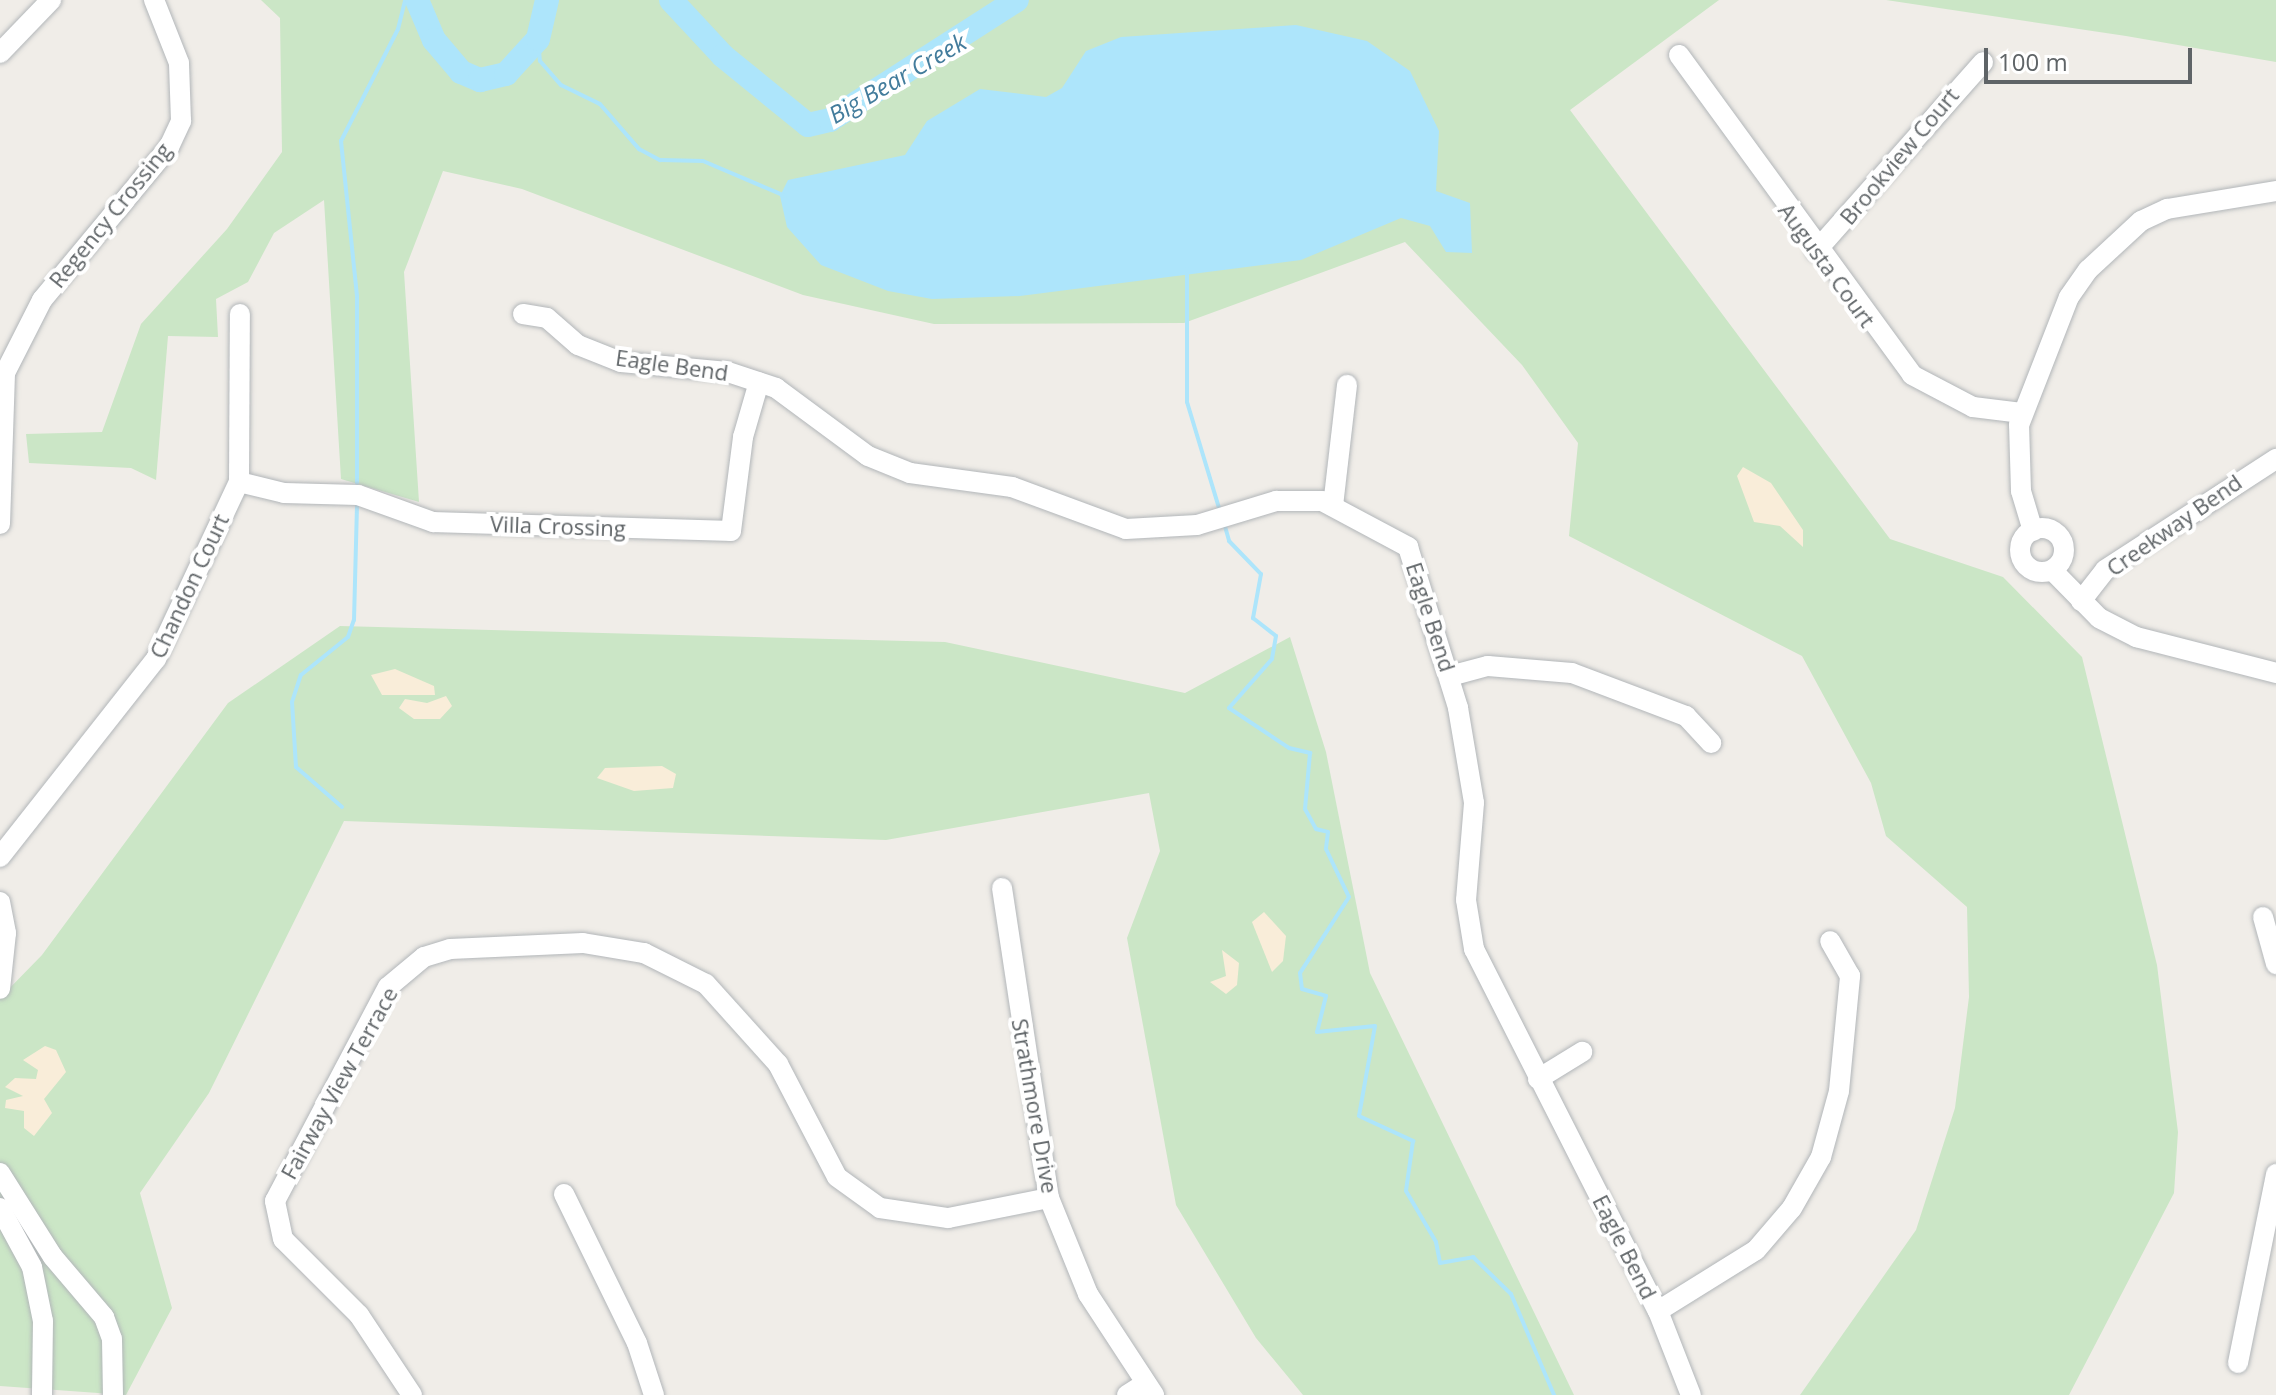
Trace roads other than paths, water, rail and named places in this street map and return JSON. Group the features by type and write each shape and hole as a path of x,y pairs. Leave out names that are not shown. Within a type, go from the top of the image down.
{"street":[{"path":"0,53 51,0"},
{"name":"Regency Crossing","path":"0,524 3,373 42,300 169,147 181,121 179,63 154,0"},
{"name":"Augusta Court","path":"1679,55 1816,251 1912,375 1973,407 2022,413"},
{"name":"Brookview Court","path":"1816,251 1983,62"},
{"path":"2033,531 2021,491 2022,413 2069,297 2114,243 2167,209 2276,191"},
{"name":"Chandon Court","path":"0,857 156,659 239,482 240,314"},
{"name":"Eagle Bend","path":"523,314 547,318 578,345 621,362 759,382 868,456 910,473 1012,487 1126,529 1197,525 1276,501 1333,506 1408,547 1450,676 1474,803 1466,900 1474,949 1658,1311 1691,1395"},
{"name":"Villa Crossing","path":"239,482 284,493 358,495 433,522 731,531 743,437 759,382"},
{"path":"1333,506 1347,385"},
{"name":"Creekway Bend","path":"2081,601 2105,570 2276,459"},
{"path":"2033,531 2021,549 2025,564 2052,570 2081,601 2136,637 2276,673"},
{"path":"2033,531 2054,532 2063,543 2052,570"},
{"path":"1450,676 1488,666 1572,673 1686,716 1711,743"},
{"name":"Strathmore Drive","path":"1002,888 1049,1198 1088,1294 1150,1389"},
{"path":"0,902 6,933 0,989"},
{"path":"2263,917 2276,964"},
{"path":"1658,1311 1756,1250 1792,1208 1821,1157 1839,1091 1850,976 1830,941"},
{"name":"Fairway View Terrace","path":"412,1395 359,1315 283,1239 275,1201 388,987 424,957 450,949 583,943 644,953 706,984 778,1064 837,1177 880,1208 948,1218 1049,1198"},
{"path":"1538,1079 1582,1052"},
{"path":"0,1173 53,1257 104,1317 112,1339 113,1395"},
{"path":"2238,1363 2276,1174"},
{"path":"564,1194 637,1343 654,1395"},
{"path":"0,1208 32,1267 43,1321 42,1395"},
{"path":"1127,1395 1150,1389"}],"water":[{"path":"1296,25 1367,41 1410,71 1439,131 1436,191 1470,203 1472,253 1446,252 1430,226 1401,218 1301,260 1020,296 932,299 888,291 821,265 787,227 780,196 788,180 905,155 927,121 980,89 1046,97 1062,88 1086,51 1121,37"}],"waterway":[{"path":"357,483 357,296 341,141 398,29 405,0"},
{"name":"Big Bear Creek","path":"417,0 434,40 461,72 480,80 506,74 538,39 547,0"},
{"name":"Big Bear Creek","path":"671,0 723,56 808,125 830,120 1017,0"},
{"path":"538,39 540,61 561,85 600,104 639,149 660,160 703,161 785,196"},
{"path":"1187,269 1187,402 1220,511"},
{"path":"342,807 296,767 292,702 301,675 348,637 354,620 357,506"},
{"path":"1224,523 1229,541 1261,574 1253,618 1276,636 1272,659 1229,708 1289,748 1310,753 1305,809 1316,829 1328,832 1326,849 1349,897 1300,973 1302,989 1326,996 1317,1032 1375,1026 1359,1116 1413,1141 1406,1191 1436,1242 1440,1263 1473,1257 1511,1294 1554,1395"}]}
